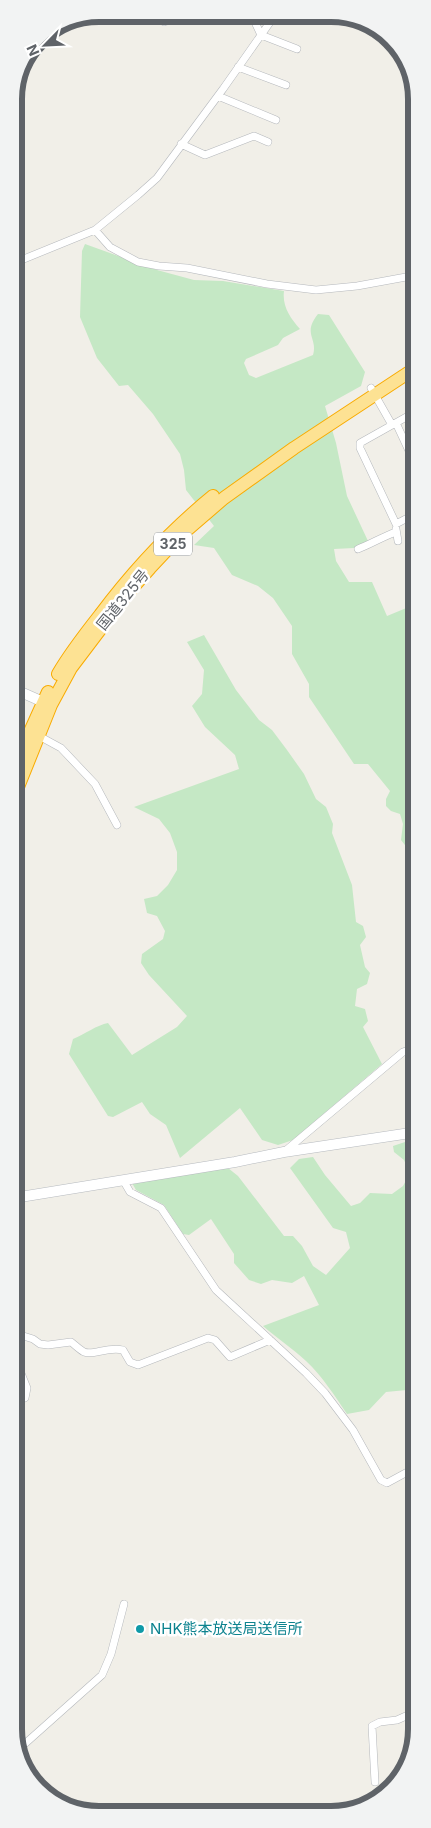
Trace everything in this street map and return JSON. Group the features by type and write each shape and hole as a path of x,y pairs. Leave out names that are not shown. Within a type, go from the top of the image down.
{"highway":[{"name":"国道325号","path":"373,391 408,365"},
{"name":"国道325号","path":"23,750 69,655 124,583 187,517 230,483 289,441 408,371"},
{"name":"国道325号","path":"23,777 40,736 47,703"}],"street":[{"path":"255,22 261,35 297,49"},
{"path":"23,259 96,230 157,178 270,22"},
{"path":"238,67 286,85"},
{"path":"218,96 276,120"},
{"path":"181,144 205,155 254,136 268,142"},
{"path":"96,230 110,248 138,262 196,270 267,284 316,290 364,285 408,277"},
{"path":"373,391 408,451"},
{"path":"398,542 396,524 360,448 360,444 408,417"},
{"path":"396,524 408,517"},
{"path":"358,549 370,545 383,536 396,532"},
{"path":"23,693 47,703"},
{"path":"40,736 61,748 95,784 117,825"},
{"path":"284,1152 403,1052 408,1050"},
{"path":"22,1197 284,1152 408,1133"},
{"path":"123,1180 130,1192 161,1208 216,1290 306,1372 325,1393 353,1430 381,1480 386,1483 408,1472"},
{"path":"22,1336 33,1339 40,1344 48,1345 71,1342 84,1352 91,1353 114,1347 123,1350 130,1362 138,1365 208,1338 215,1340 230,1357 270,1340"},
{"path":"22,1376 27,1388 25,1398 22,1399"},
{"path":"24,1744 102,1675 111,1654 124,1604"},
{"path":"375,1782 372,1726 380,1722 397,1720 408,1715"}],"green space":[{"path":"85,244 157,270 194,280 223,281 284,291 284,302 288,312 300,329 283,338 278,345 246,359 244,363 249,375 256,378 313,355 314,344 311,326 318,314 329,315 365,372 361,386 325,406 336,443 347,496 368,541 354,548 334,549 336,561 349,582 372,582 387,616 408,607 408,849 401,840 403,824 400,814 391,811 386,806 386,799 390,791 368,764 354,764 309,697 309,684 292,654 292,626 273,598 258,586 232,575 214,548 194,545 214,526 186,490 180,454 153,414 128,385 119,386 97,358 80,317 82,251"},
{"path":"204,635 236,690 259,720 272,730 304,774 316,799 326,807 333,824 332,833 352,885 356,922 363,926 366,937 360,945 365,967 370,973 367,984 357,989 355,1006 365,1009 368,1021 363,1027 382,1064 293,1140 278,1145 262,1140 240,1108 180,1158 166,1125 150,1114 142,1102 113,1117 108,1116 69,1054 73,1039 108,1023 132,1055 177,1027 187,1016 149,975 141,963 142,954 163,939 165,931 157,916 147,913 144,899 157,896 168,885 177,870 177,852 170,833 159,819 134,807 239,769 235,755 205,727 192,706 202,694 204,670 187,642"},
{"path":"408,1141 408,1169 404,1160 394,1152 393,1146"},
{"path":"313,1157 325,1175 351,1206 360,1203 370,1193 392,1194 403,1186 408,1177 408,1390 386,1392 369,1410 347,1414 312,1367 263,1326 319,1305 304,1276 292,1283 272,1280 261,1284 249,1280 234,1263 234,1254 211,1219 189,1235 183,1234 164,1205 136,1190 132,1183 228,1168 238,1176 284,1236 293,1236 302,1246 313,1266 326,1275 350,1248 346,1232 333,1228 290,1168 299,1159"}],"place":[{"name":"NHK熊本放送局送信所","path":"140,1629"}]}
